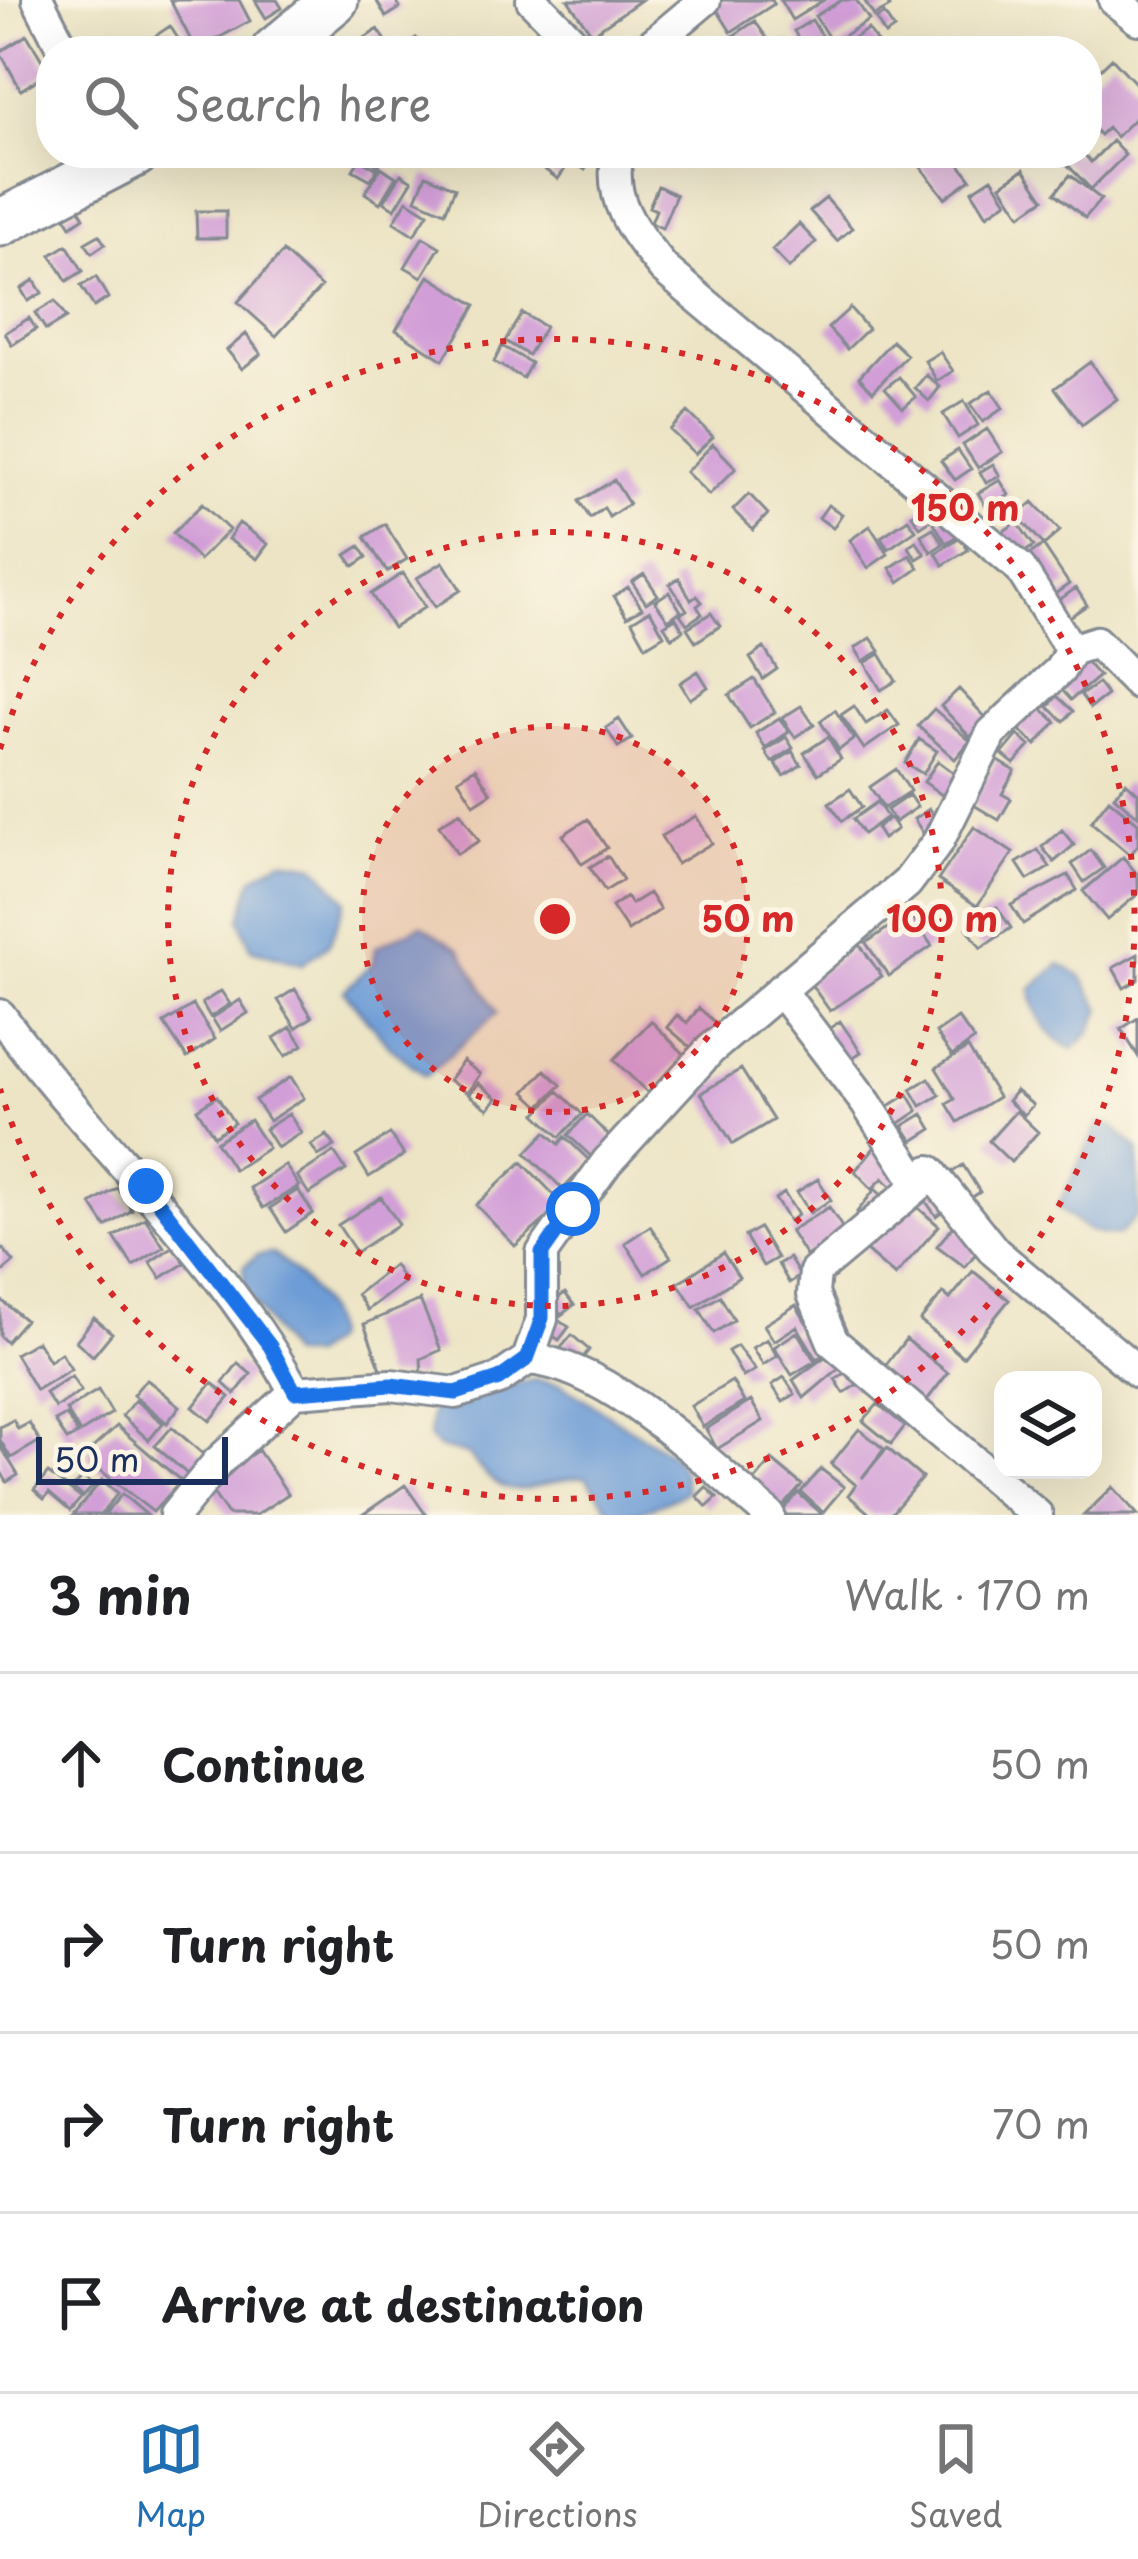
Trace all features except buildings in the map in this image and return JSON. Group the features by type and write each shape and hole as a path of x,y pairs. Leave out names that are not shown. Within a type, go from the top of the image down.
{"street":[{"path":"38,0 56,36"},
{"path":"292,36 335,0"},
{"path":"532,0 567,36"},
{"path":"662,36 705,0"},
{"path":"1114,0 1138,19"},
{"path":"0,223 100,168"},
{"path":"614,168 612,180 624,211 664,269 1020,568 1071,650"},
{"path":"176,1515 218,1462 295,1392 391,1385 456,1393 499,1379 527,1359 542,1318 542,1253 562,1223 663,1097 780,990 907,884 938,842 992,733 1060,670 1071,650 1096,642 1138,684"},
{"path":"780,990 919,1185"},
{"path":"0,1016 54,1090 146,1186 270,1346 295,1392"},
{"path":"1037,1515 833,1342 812,1294 814,1272 930,1171 995,1252 1138,1372"},
{"path":"527,1359 554,1361 605,1388 769,1515"}],"water":[{"path":"282,860 315,865 346,900 329,944 302,964 251,949 240,919 253,878"},
{"path":"421,925 460,949 497,1013 426,1076 389,1046 344,991 374,962 376,947"},
{"path":"1060,964 1081,976 1101,1009 1090,1033 1073,1049 1050,1032 1032,998 1031,989"},
{"path":"1099,1124 1113,1126 1138,1150 1138,1215 1119,1235 1085,1228 1058,1206"},
{"path":"272,1253 302,1280 327,1317 331,1341 311,1356 290,1356 245,1289 243,1267 258,1255"},
{"path":"534,1380 560,1384 671,1454 682,1469 686,1491 651,1507 614,1515 586,1477 510,1489 497,1484 469,1455 437,1447 429,1437 432,1408 443,1400"}],"route":[{"path":"146,1186 270,1346 295,1392 391,1385 409,1391 456,1393 499,1379 527,1359 542,1318 542,1253 573,1209"}]}
